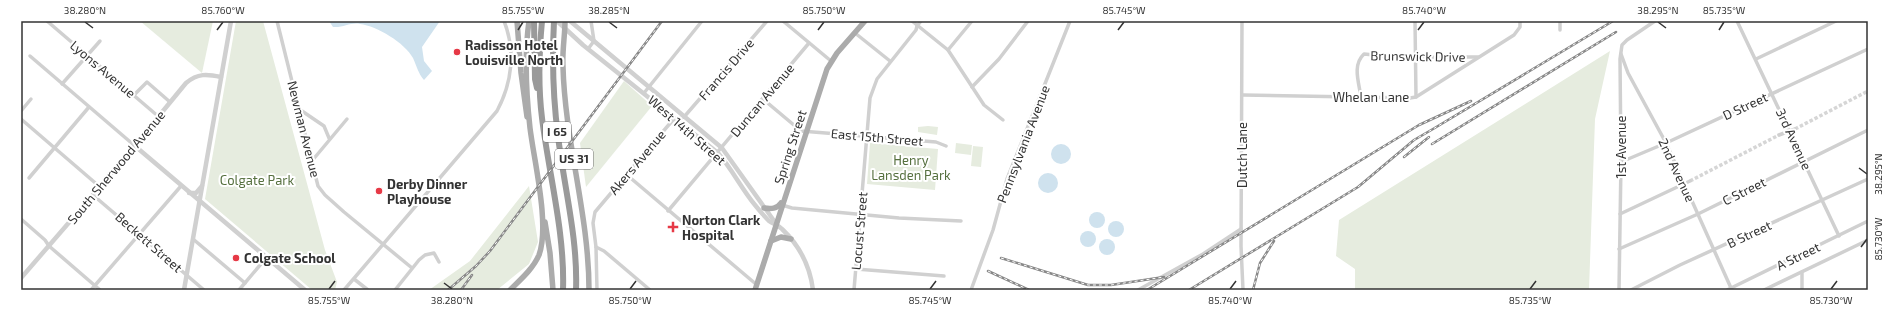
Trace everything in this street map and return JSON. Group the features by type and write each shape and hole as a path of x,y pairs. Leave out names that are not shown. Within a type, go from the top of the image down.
{"highway":[{"path":"534,21 535,79 540,98"},
{"name":"I 65","path":"555,21 552,66 556,119 573,235 576,290"},
{"name":"I 65","path":"542,24 539,63 540,98 560,240 563,290"}],"main road":[{"path":"517,21 523,96 530,125"},
{"name":"US 31","path":"528,21 525,77 540,202 550,253 553,290"},
{"name":"US 31","path":"565,21 563,67 587,249 589,290"},
{"name":"Spring Street","path":"756,288 806,130 831,61 865,21"},
{"path":"510,290 527,273 538,256 542,240 540,202"},
{"path":"764,208 775,208 782,203"},
{"path":"771,241 781,237 791,239"}],"street":[{"name":"Lyons Avenue","path":"47,21 159,117"},
{"path":"184,290 231,21"},
{"name":"Newman Avenue","path":"277,21 311,162 321,191 412,268"},
{"path":"344,290 485,126 502,102 509,82 511,63 510,42 504,21"},
{"name":"West 14th Street","path":"555,21 718,153 755,205 770,222 777,225"},
{"name":"West 14th Street","path":"570,21 722,148 738,167 764,208 777,225"},
{"path":"588,49 594,41 591,21"},
{"path":"644,93 702,21"},
{"name":"Francis Drive","path":"684,117 767,21"},
{"path":"783,21 831,61"},
{"path":"912,21 948,50 984,105 1003,120"},
{"name":"Locust Street","path":"854,290 872,88 890,61 916,30 921,21"},
{"path":"948,50 972,21"},
{"path":"972,86 999,59 1028,21"},
{"name":"Pennsylvania Avenue","path":"971,290 993,230 1006,179 1070,21"},
{"path":"1415,21 1416,97"},
{"name":"Whelan Lane","path":"1243,95 1416,97 1514,35 1520,26 1520,21"},
{"path":"1560,21 1560,30"},
{"path":"1621,53 1622,45 1627,40 1655,21"},
{"name":"3rd Avenue","path":"1737,21 1839,236"},
{"path":"1756,59 1836,21"},
{"path":"1242,22 1248,22"},
{"name":"Dutch Lane","path":"1242,22 1243,95 1241,228 1243,290"},
{"path":"855,33 890,61"},
{"path":"62,84 86,55 100,41"},
{"name":"Duncan Avenue","path":"668,211 809,43"},
{"name":"D Street","path":"1621,162 1666,143 1868,48"},
{"name":"2nd Avenue","path":"1621,53 1628,73 1666,143 1714,250 1729,289"},
{"name":"1st Avenue","path":"1620,290 1621,53"},
{"name":"Brunswick Drive","path":"1360,97 1357,67 1359,60 1366,54 1415,57 1479,57"},
{"path":"30,56 189,193 305,290"},
{"name":"South Sherwood Avenue","path":"21,278 135,146 186,83 197,76 204,74 221,77"},
{"path":"134,95 147,82 170,102"},
{"path":"21,111 31,99"},
{"path":"763,99 798,129 806,130"},
{"path":"29,178 89,107"},
{"path":"299,109 324,126 329,138"},
{"name":"Akers Avenue","path":"596,247 593,223 594,212 666,128 676,119 684,117"},
{"path":"21,119 100,187"},
{"path":"311,162 322,150 329,138 347,119"},
{"path":"1779,135 1795,129"},
{"name":"East 15th Street","path":"806,130 936,142 946,146"},
{"name":"C Street","path":"1619,249 1698,214 1868,130"},
{"path":"627,175 756,288"},
{"name":"B Street","path":"1631,290 1868,179"},
{"path":"1620,214 1690,181"},
{"path":"189,193 196,193 203,184"},
{"path":"91,290 181,186"},
{"name":"Beckett Street","path":"93,195 204,290"},
{"path":"782,203 792,208 899,218 962,221"},
{"path":"21,219 45,240 49,246 100,290"},
{"name":"A Street","path":"1729,289 1868,221"},
{"path":"777,225 791,239 805,259 813,290"},
{"path":"1138,290 1203,254 1241,228"},
{"path":"193,239 245,283"},
{"path":"1764,290 1868,240"},
{"path":"597,290 596,247 604,250 650,290"},
{"path":"394,290 425,255 431,253 436,255 439,262"},
{"path":"239,290 266,258"},
{"path":"856,269 944,276"},
{"path":"1802,272 1802,290"},
{"path":"354,279 368,290"}],"green space":[{"path":"140,21 213,21 202,73"},
{"name":"Colgate Park","path":"236,21 263,21 325,250 337,282 335,290 312,290 205,199"},
{"path":"1610,51 1595,119 1589,290 1355,290 1355,269 1336,256 1339,220"},
{"path":"624,81 652,106 586,187 580,143"},
{"path":"918,127 938,127 937,135 918,132"},
{"name":"Henry Lansden Park","path":"870,143 938,149 935,190 867,184"},
{"path":"956,143 972,145 971,155 955,153"},
{"path":"973,146 983,147 981,167 971,166"},
{"path":"529,186 538,242 529,264 497,290 429,290 470,261"}],"water":[{"path":"329,21 440,21 422,47 424,61 432,71 424,80 409,52 390,36 374,28 367,25 357,24 333,27"},
{"path":"1061,144 1068,147 1071,154 1068,161 1061,164 1054,161 1051,154 1054,147"},
{"path":"1048,173 1055,176 1058,183 1055,190 1048,193 1041,190 1038,183 1041,176"},
{"path":"1097,212 1104,217 1105,220 1100,227 1097,228 1090,223 1089,220 1094,213"},
{"path":"1116,221 1123,226 1124,229 1119,236 1116,237 1109,232 1108,229 1113,222"},
{"path":"1088,231 1095,236 1096,239 1091,246 1088,247 1081,242 1080,239 1085,232"},
{"path":"1107,239 1114,244 1115,247 1110,254 1107,255 1100,250 1099,247 1104,240"}],"tunnel":[{"path":"1795,129 1868,91"},
{"path":"1690,181 1779,135"}],"railway":[{"path":"448,290 476,266 490,251 662,21"},
{"path":"1189,290 1358,187 1414,140 1613,21"},
{"path":"1432,144 1616,32"},
{"path":"1147,290 1419,125 1471,101"},
{"path":"1404,157 1429,137"},
{"path":"1253,290 1260,263 1274,241"},
{"path":"1001,258 1088,285 1111,285 1164,277"},
{"path":"988,271 1029,290"},
{"path":"461,290 472,275"}],"place":[{"name":"Radisson Hotel Louisville North","path":"457,52"},
{"name":"Derby Dinner Playhouse","path":"379,191"},
{"name":"Norton Clark Hospital","path":"673,227"},
{"name":"Colgate School","path":"236,258"}]}
